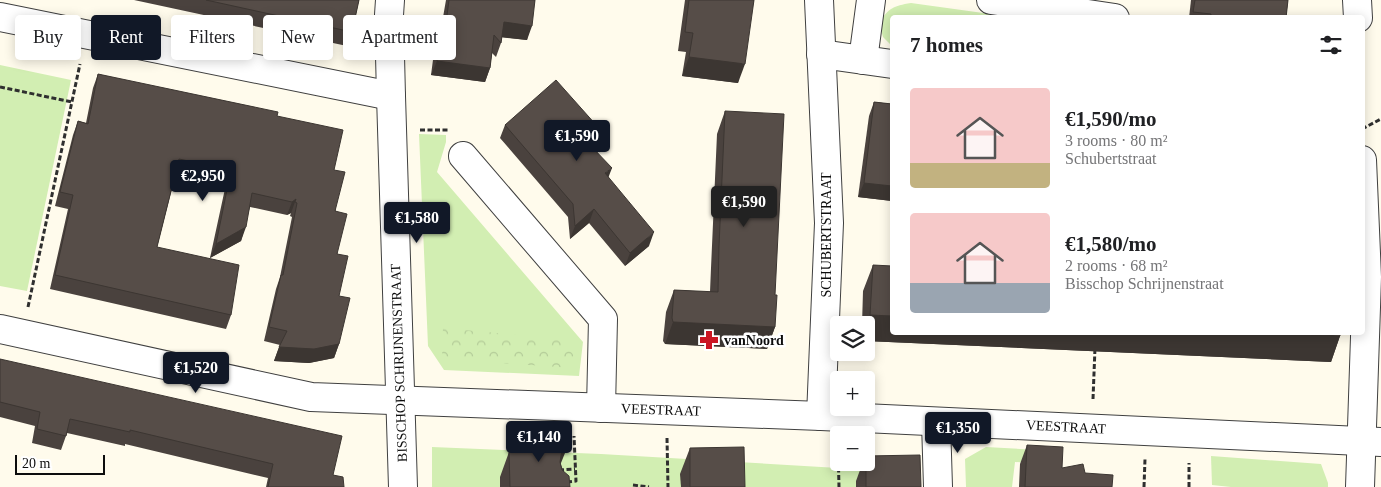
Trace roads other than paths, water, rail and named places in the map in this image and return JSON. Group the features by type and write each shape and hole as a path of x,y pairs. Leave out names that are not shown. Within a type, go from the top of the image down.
{"street":[{"name":"BISSCHOP SCHRIJNENSTRAAT","path":"390,0 390,96 402,487"},
{"name":"SCHUBERTSTRAAT","path":"819,0 828,223 829,416"},
{"path":"863,60 871,0"},
{"path":"991,0 1094,15"},
{"path":"1357,0 1358,15"},
{"path":"0,17 390,96"},
{"path":"821,54 890,64"},
{"name":"VEESTRAAT","path":"463,156 603,319 601,408"},
{"path":"1360,487 1371,441 1365,277"},
{"name":"VEESTRAAT","path":"11,331 311,398 829,416 1371,441"},
{"path":"936,422 938,487"}],"place":[{"name":"vanNoord","path":"709,340"}]}
